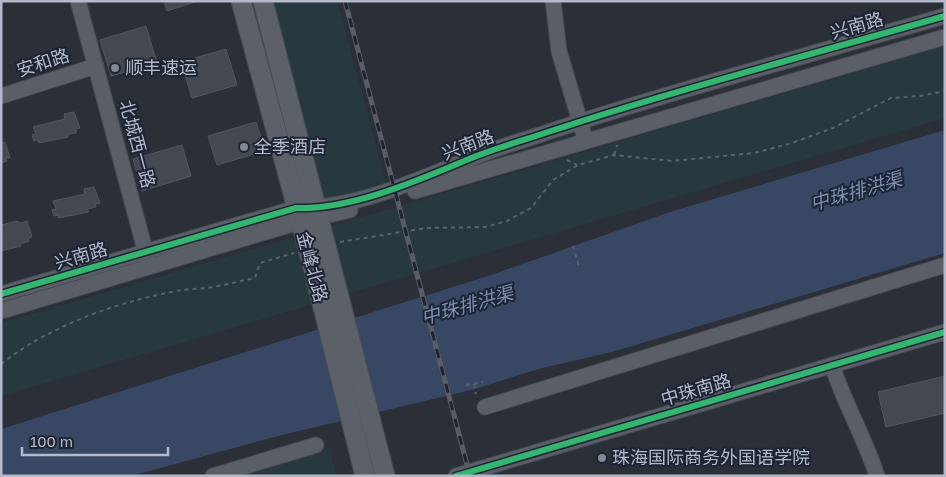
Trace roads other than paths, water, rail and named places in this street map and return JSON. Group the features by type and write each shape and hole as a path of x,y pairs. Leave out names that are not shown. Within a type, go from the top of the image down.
{"main road":[{"name":"金峰北路","path":"241,1 297,215 319,256 385,476"},
{"name":"金峰北路","path":"263,1 317,214 319,256 365,476"}],"street":[{"name":"北城西一路","path":"78,1 148,260"},
{"path":"553,1 560,51 585,141"},
{"name":"兴南路","path":"317,214 427,178 471,158 580,122 945,16"},
{"name":"兴南路","path":"1,311 148,260 297,215 317,214 585,141 945,37"},
{"name":"安和路","path":"1,96 96,66"},
{"name":"兴南路","path":"1,294 148,260"},
{"path":"481,400 945,265"},
{"name":"中珠南路","path":"456,476 945,332"},
{"path":"832,365 840,392 872,460 877,476"},
{"path":"213,476 316,445"}],"water":[{"name":"中珠排洪渠","path":"945,130 945,253 612,352 538,369 475,389 274,437 131,476 1,476 1,429 491,275 673,211"}],"railway":[{"path":"345,1 470,476"}],"place":[{"name":"顺丰速运","path":"115,68"},
{"name":"全季酒店","path":"244,147"},
{"name":"珠海国际商务外国语学院","path":"602,458"}]}
